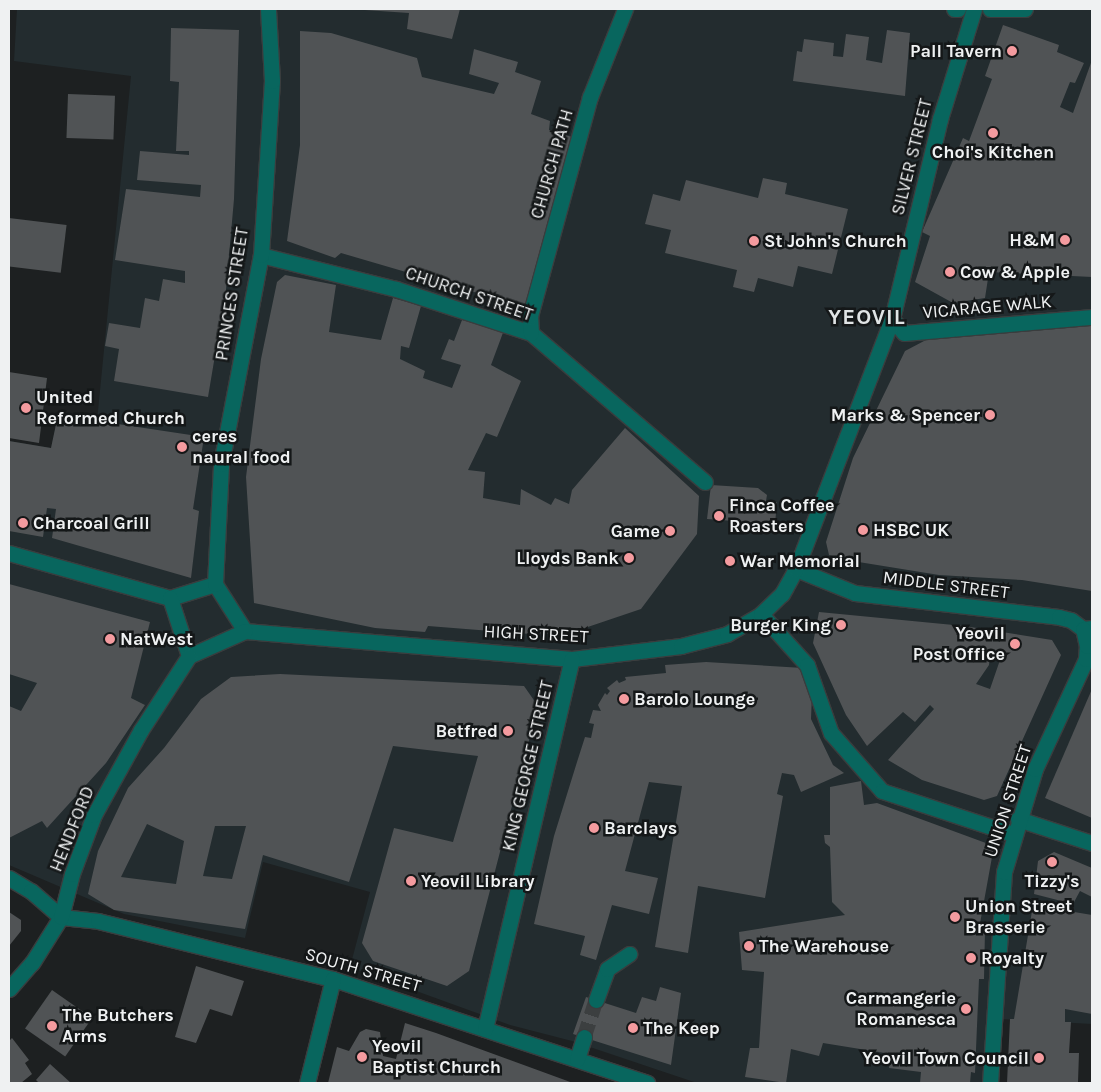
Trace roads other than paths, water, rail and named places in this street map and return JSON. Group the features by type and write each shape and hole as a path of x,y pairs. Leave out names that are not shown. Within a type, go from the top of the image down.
{"street":[{"name":"PRINCES STREET","path":"215,584 220,464 261,255 272,81 268,9"},
{"name":"CHURCH PATH","path":"531,333 530,316 588,106 625,9"},
{"name":"SILVER STREET","path":"796,569 892,319 940,119 974,9"},
{"path":"990,9 1026,9"},
{"name":"CHURCH STREET","path":"261,255 396,289 531,333 705,482"},
{"name":"VICARAGE WALK","path":"892,319 904,333 1092,317"},
{"path":"9,552 170,598 215,584 245,630"},
{"name":"HIGH STREET","path":"189,656 245,630 572,658 681,646 727,634 760,614 782,594 796,569"},
{"name":"MIDDLE STREET","path":"796,569 855,593 1059,617 1071,620 1088,629"},
{"path":"170,598 189,656"},
{"path":"760,614 807,665 831,733 882,791 1016,826 1092,843"},
{"name":"UNION STREET","path":"990,1083 1004,872 1016,826 1035,769 1086,659 1088,629"},
{"name":"HENDFORD","path":"9,989 32,963 61,918 72,874 94,815 141,730 189,656"},
{"name":"KING GEORGE STREET","path":"485,1029 572,658"},
{"path":"9,878 31,891 61,918"},
{"name":"SOUTH STREET","path":"61,918 98,921 333,979 648,1083"},
{"path":"596,1000 607,969 629,954"},
{"path":"307,1083 333,979"},
{"path":"577,1059 584,1037"}],"tunnel":[{"path":"584,1037 596,1000"}],"place":[{"name":"Pall Tavern","path":"1012,51"},
{"name":"Choi's Kitchen","path":"993,133"},
{"name":"H&M","path":"1065,240"},
{"name":"St John's Church","path":"754,241"},
{"name":"Cow & Apple","path":"950,272"},
{"name":"United Reformed Church","path":"26,408"},
{"name":"Marks & Spencer","path":"990,415"},
{"name":"ceres naural food","path":"182,447"},
{"name":"Finca Coffee Roasters","path":"719,516"},
{"name":"Charcoal Grill","path":"23,523"},
{"name":"HSBC UK","path":"863,530"},
{"name":"Game","path":"670,531"},
{"name":"Lloyds Bank","path":"629,558"},
{"name":"War Memorial","path":"730,561"},
{"name":"Burger King","path":"841,625"},
{"name":"NatWest","path":"110,639"},
{"name":"Yeovil Post Office","path":"1015,644"},
{"name":"Barolo Lounge","path":"624,699"},
{"name":"Betfred","path":"508,731"},
{"name":"Barclays","path":"594,828"},
{"name":"Tizzy's","path":"1052,862"},
{"name":"Yeovil Library","path":"411,881"},
{"name":"Union Street Brasserie","path":"955,917"},
{"name":"The Warehouse","path":"749,946"},
{"name":"Royalty","path":"971,958"},
{"name":"Carmangerie Romanesca","path":"966,1009"},
{"name":"The Butchers Arms","path":"52,1026"},
{"name":"The Keep","path":"633,1028"},
{"name":"Yeovil Baptist Church","path":"362,1057"},
{"name":"Yeovil Town Council","path":"1039,1058"}],"district":[{"name":"YEOVIL","path":"867,318"}]}
